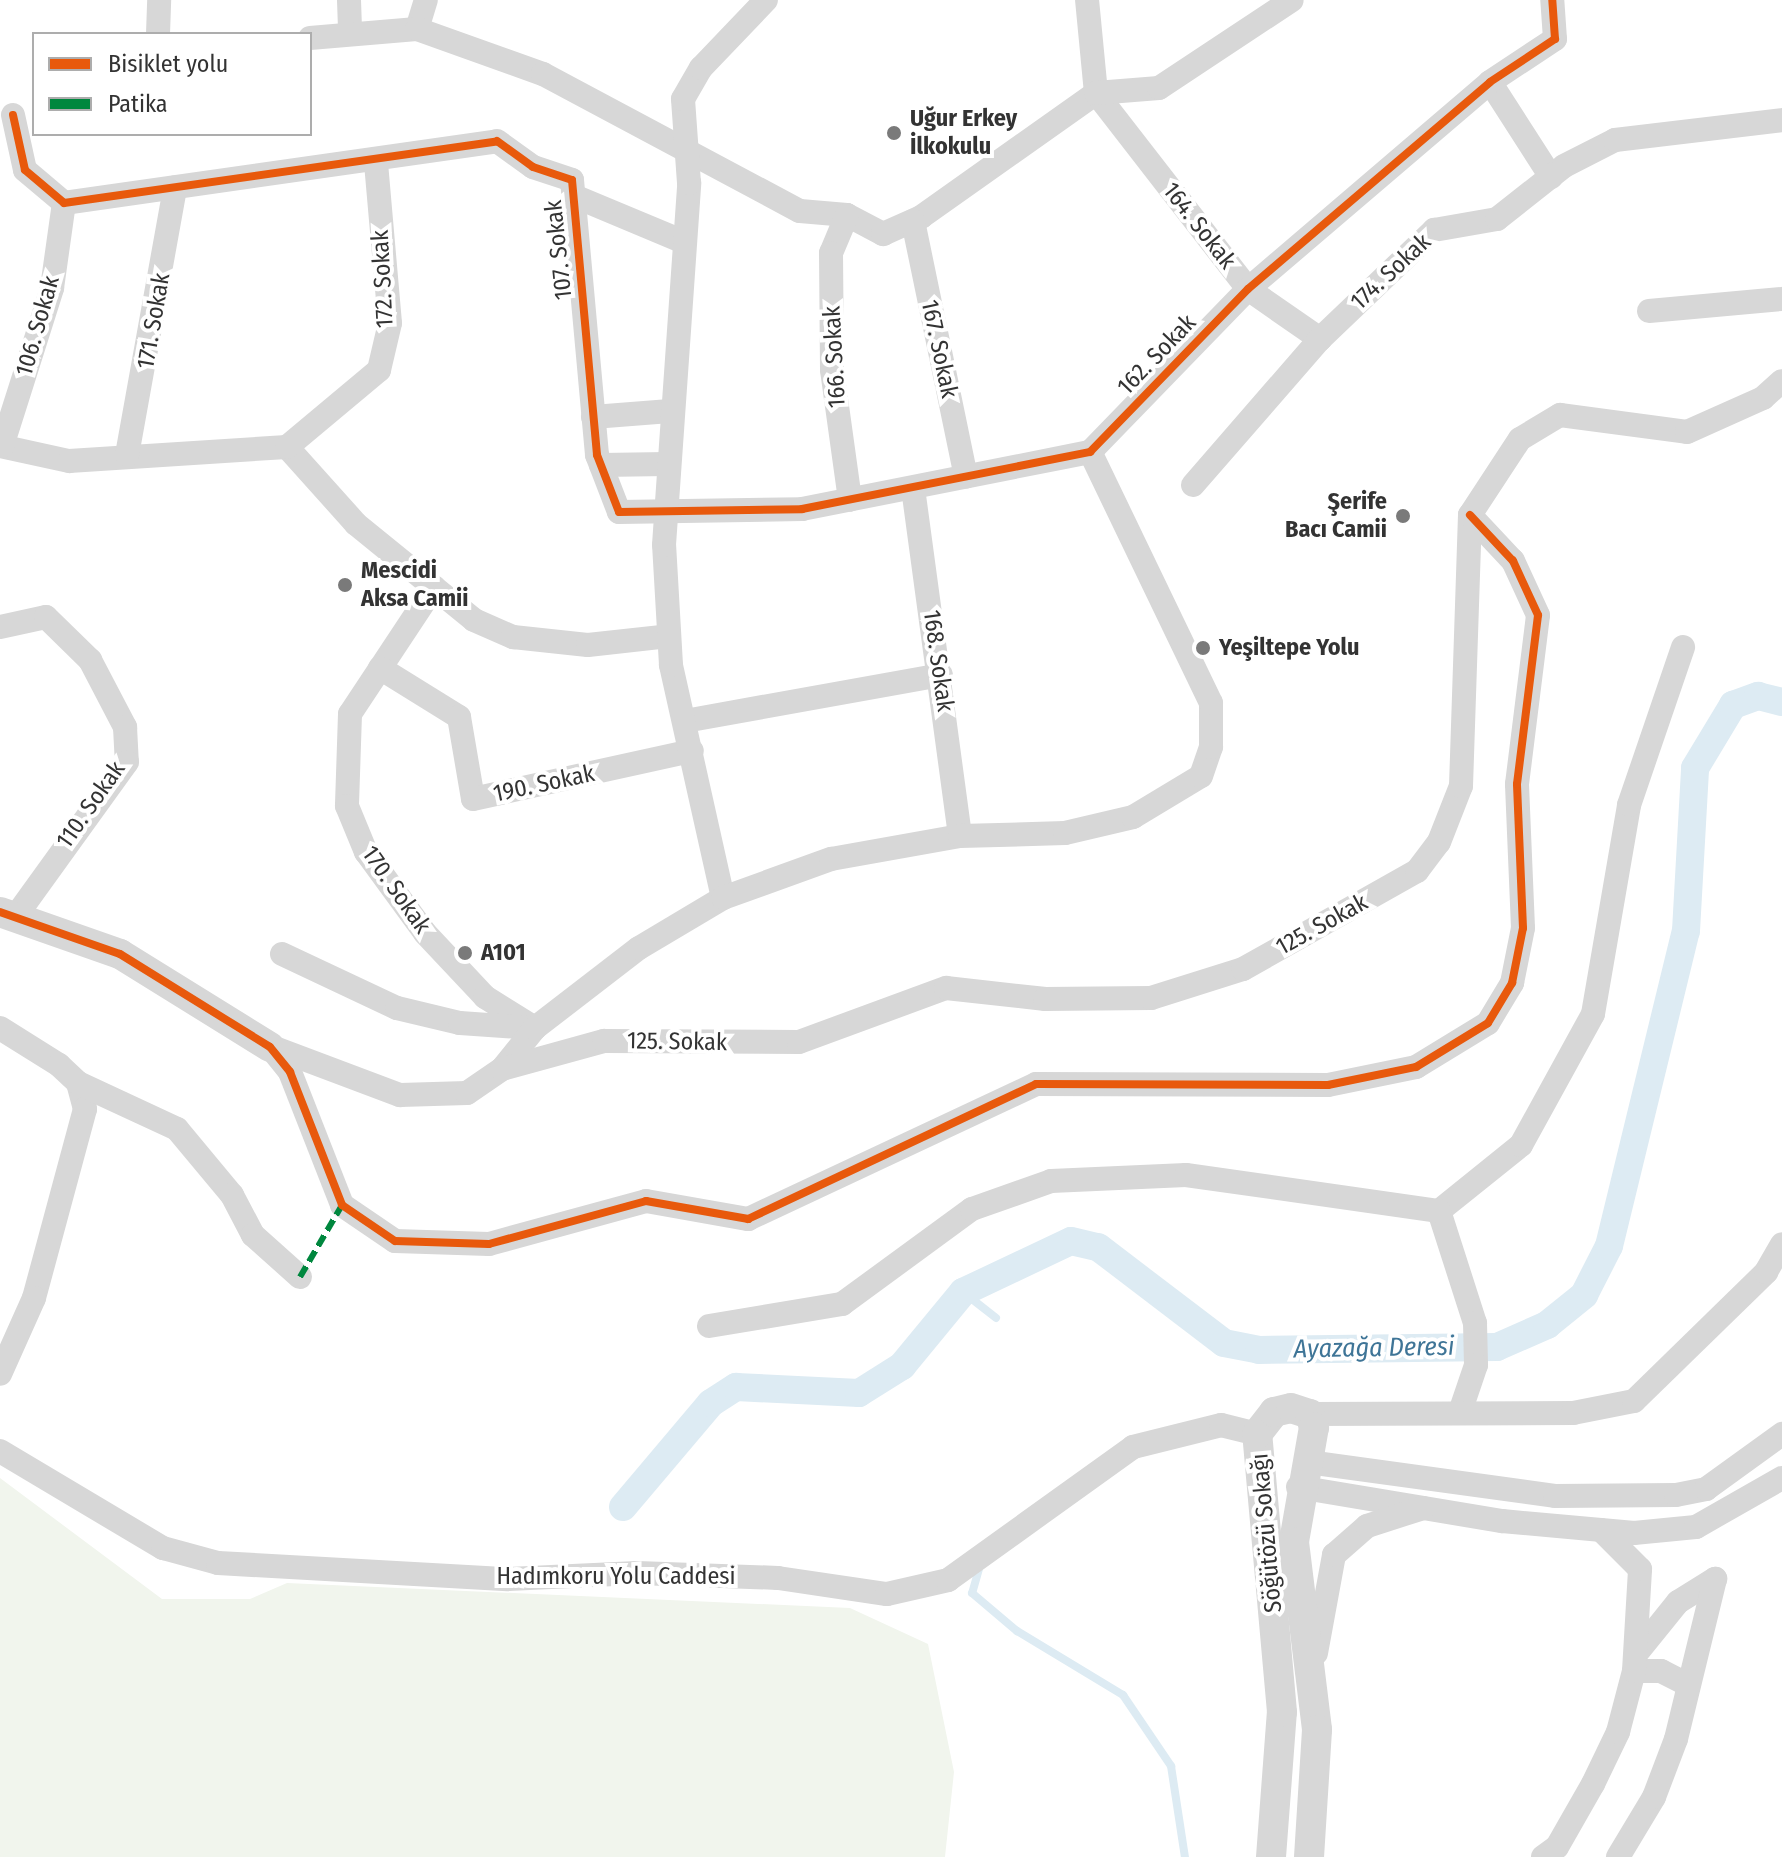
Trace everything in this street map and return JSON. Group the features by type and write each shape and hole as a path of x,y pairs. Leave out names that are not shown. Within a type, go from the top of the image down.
{"street":[{"path":"158,32 159,0"},
{"path":"349,0 350,30"},
{"path":"417,29 426,0"},
{"path":"723,898 669,636 665,508 684,242 686,150 683,99 701,68 766,0"},
{"path":"1087,0 1096,93"},
{"path":"312,38 350,30 417,29 543,74 800,211 847,215 883,234 913,221 1096,93 1159,88 1292,0"},
{"name":"162. Sokak","path":"1090,452 1248,289 1490,82 1555,39 1552,0"},
{"path":"1490,82 1551,177"},
{"name":"164. Sokak","path":"1096,93 1248,289 1320,339"},
{"path":"16,114 25,170 64,203"},
{"name":"174. Sokak","path":"1193,485 1320,339 1434,230 1497,219 1551,177 1615,140 1782,120"},
{"name":"107. Sokak","path":"64,203 376,163 497,141 533,167 572,180 593,417 601,465 619,512 665,508"},
{"name":"172. Sokak","path":"287,447 379,370 390,323 376,163"},
{"name":"171. Sokak","path":"127,455 175,187"},
{"path":"574,196 684,242"},
{"name":"106. Sokak","path":"1,446 52,288 64,203"},
{"name":"166. Sokak","path":"847,215 831,253 831,355 850,500"},
{"name":"167. Sokak","path":"913,221 966,477"},
{"path":"1649,311 1782,299"},
{"path":"270,1047 290,1072 342,1205 395,1241 489,1244 646,1201 748,1219 1036,1084 1328,1085 1416,1067 1488,1023 1512,983 1523,928 1517,784 1538,615 1513,561 1470,515 1520,439 1560,415 1687,432 1763,398 1782,381"},
{"path":"593,417 670,411"},
{"path":"1,446 69,461 287,447 356,524 474,620 513,637 588,645 669,636"},
{"path":"9,912 120,954 270,1047 400,1095 467,1093 502,1069 535,1028 639,948 723,898 831,859 960,836 1065,833 1133,817 1201,776 1211,747 1211,703 1194,661 1090,452 802,509 665,508"},
{"path":"601,465 667,464"},
{"name":"168. Sokak","path":"913,488 941,675 960,836"},
{"name":"125. Sokak","path":"502,1069 604,1041 799,1042 946,988 1045,999 1151,998 1243,969 1311,932 1417,871 1439,842 1461,786 1470,515"},
{"name":"170. Sokak","path":"434,587 350,714 347,806 366,852 425,933 485,997 535,1028"},
{"name":"110. Sokak","path":"0,627 46,617 90,660 125,727 127,762 9,912"},
{"path":"709,1326 842,1304 972,1209 1051,1181 1186,1175 1439,1211 1521,1145 1593,1014 1629,805 1683,647"},
{"name":"190. Sokak","path":"380,668 459,717 473,799 692,751"},
{"path":"685,721 941,675"},
{"path":"282,954 397,1008 460,1023 535,1028"},
{"path":"0,1028 78,1083 177,1129 232,1195 253,1235 300,1277"},
{"path":"0,1374 34,1298 85,1109 78,1083"},
{"path":"1439,1211 1475,1323 1476,1365 1461,1409"},
{"path":"1310,1414 1461,1409 1573,1413 1634,1401 1766,1272 1782,1244"},
{"name":"Söğütözü Sokağı","path":"1271,1857 1282,1712 1257,1434 1274,1412 1310,1414 1303,1474 1298,1597 1314,1684 1318,1793 1309,1857"},
{"name":"Hadımkoru Yolu Caddesi","path":"0,1451 163,1548 218,1563 508,1579 637,1573 778,1578 887,1594 948,1580 1107,1459 1153,1438 1221,1425 1257,1434"},
{"path":"1262,1474 1303,1474 1555,1496 1660,1496 1706,1489 1782,1434"},
{"path":"1303,1474 1428,1507 1599,1528 1696,1527 1782,1478"},
{"path":"1314,1684 1320,1604 1334,1555 1367,1526 1428,1507"},
{"path":"1543,1857 1557,1847 1600,1771 1634,1663 1640,1569 1599,1528"},
{"path":"1618,1857 1654,1797 1688,1685 1715,1579 1678,1602 1634,1663"},
{"path":"1634,1663 1661,1671 1688,1685"}],"shaded area":[{"path":"0,1478 162,1599 250,1599 287,1583 850,1608 928,1644 954,1772 945,1857 0,1857"}],"waterway":[{"name":"Ayazağa Deresi","path":"623,1507 711,1403 736,1387 859,1393 902,1366 963,1292 1071,1241 1098,1247 1224,1343 1259,1350 1497,1347 1547,1325 1584,1295 1609,1246 1686,931 1695,768 1733,705 1758,696 1782,702"},
{"path":"963,1292 996,1318"},
{"path":"979,1569 972,1593 1017,1631 1123,1695 1171,1766 1185,1857"}],"marked path":[{"path":"300,1277 342,1205"}],"cycle path":[{"path":"13,115 25,170 64,203 497,141 533,167 572,180 597,455 619,512 802,509 1090,452 1248,289 1490,82 1555,39 1552,0"},
{"path":"0,912 120,954 270,1047 290,1072 342,1205 395,1241 489,1244 646,1201 748,1219 1036,1084 1328,1085 1416,1067 1488,1023 1512,983 1523,928 1517,784 1538,615 1513,561 1470,515"}],"place":[{"name":"Uğur Erkey İlkokulu","path":"894,133"},
{"name":"Şerife Bacı Camii","path":"1403,516"},
{"name":"Mescidi Aksa Camii","path":"345,585"},
{"name":"Yeşiltepe Yolu","path":"1203,648"},
{"name":"A101","path":"465,953"}]}
